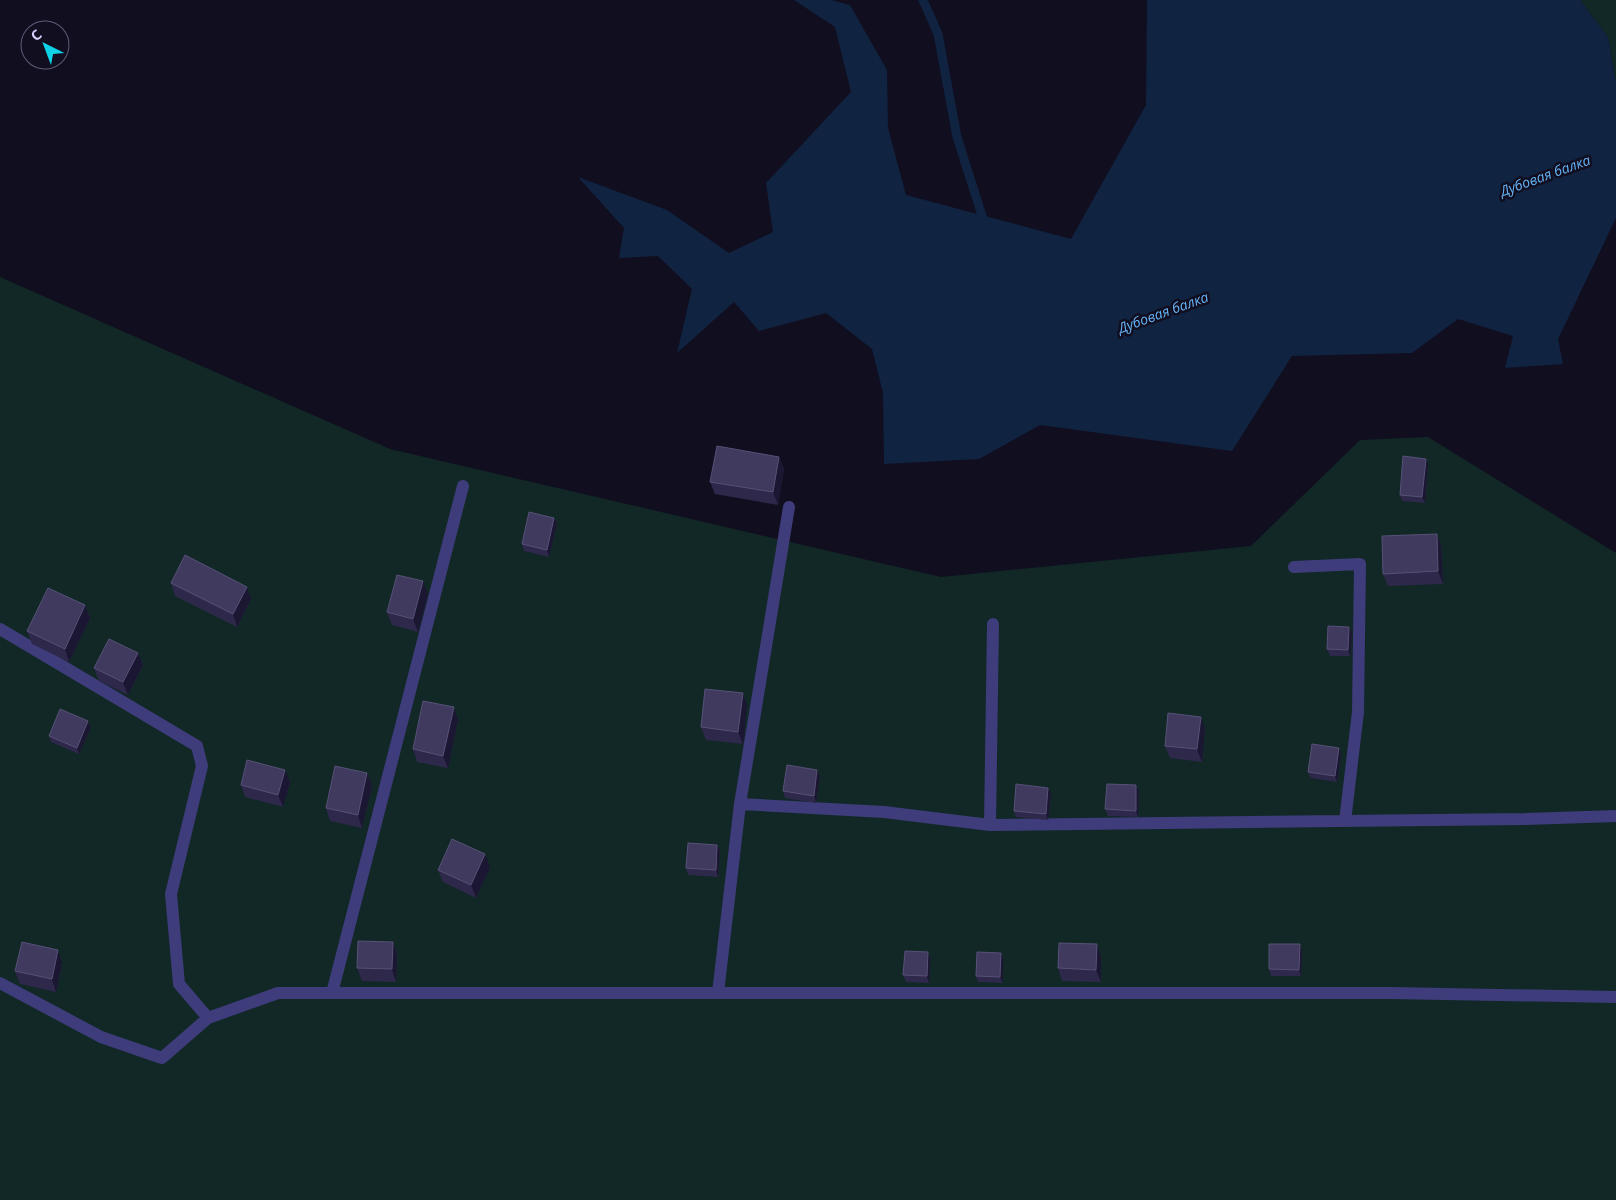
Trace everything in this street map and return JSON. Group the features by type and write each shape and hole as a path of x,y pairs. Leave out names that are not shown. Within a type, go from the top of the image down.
{"street":[{"path":"332,993 463,486"},
{"path":"718,993 740,804 789,507"},
{"path":"1294,567 1360,564 1358,712 1345,821"},
{"path":"990,825 993,624"},
{"path":"0,629 197,746 202,766 171,894 179,984 208,1018"},
{"path":"740,804 884,812 990,825 1526,819 1616,816"},
{"path":"0,983 101,1037 162,1058 208,1018 278,993 1391,993 1616,997"}],"green space":[{"path":"1580,0 1616,0 1616,83 1608,37"},
{"path":"0,277 390,449 941,577 1251,546 1360,440 1428,437 1616,553 1616,1200 0,1200"}],"water":[{"path":"794,0 831,0 850,5 887,70 888,128 906,195 1071,239 1146,105 1147,0 1580,0 1608,37 1616,83 1616,218 1558,339 1563,364 1505,368 1513,336 1458,319 1412,353 1292,356 1232,451 1040,425 979,459 884,464 883,393 872,349 826,313 759,331 734,302 677,353 692,289 658,256 619,258 624,228 578,177 667,210 729,253 773,232 766,183 851,92 835,27"}],"building":[{"path":"717,446 779,457 773,492 710,482"},
{"path":"1403,456 1426,459 1422,497 1400,495"},
{"path":"529,512 554,518 547,550 522,544"},
{"path":"1437,534 1438,571 1383,574 1382,536"},
{"path":"185,555 247,587 233,614 171,583"},
{"path":"397,575 423,581 413,619 387,612"},
{"path":"48,588 85,605 65,649 27,631"},
{"path":"1328,626 1349,627 1348,650 1327,649"},
{"path":"109,639 138,653 123,682 94,668"},
{"path":"705,689 743,693 738,732 701,727"},
{"path":"423,701 454,707 443,756 413,749"},
{"path":"60,709 88,721 77,748 49,736"},
{"path":"1168,713 1201,717 1197,749 1165,746"},
{"path":"1312,744 1339,748 1335,776 1308,772"},
{"path":"247,760 285,770 278,795 241,785"},
{"path":"787,765 817,770 814,796 783,791"},
{"path":"335,766 367,773 358,815 326,808"},
{"path":"1016,784 1048,788 1046,814 1014,811"},
{"path":"1107,784 1136,785 1136,811 1105,809"},
{"path":"452,839 485,854 471,885 438,870"},
{"path":"688,843 717,845 716,870 686,868"},
{"path":"358,941 393,942 392,969 357,968"},
{"path":"22,942 58,950 52,979 15,971"},
{"path":"1059,943 1097,944 1096,970 1058,968"},
{"path":"1269,944 1300,944 1299,970 1269,969"},
{"path":"905,951 928,952 927,976 903,975"},
{"path":"977,952 1001,953 1000,977 976,976"}],"waterway":[{"name":"Дубовая балка","path":"923,0 938,34 957,137 985,225"}]}
